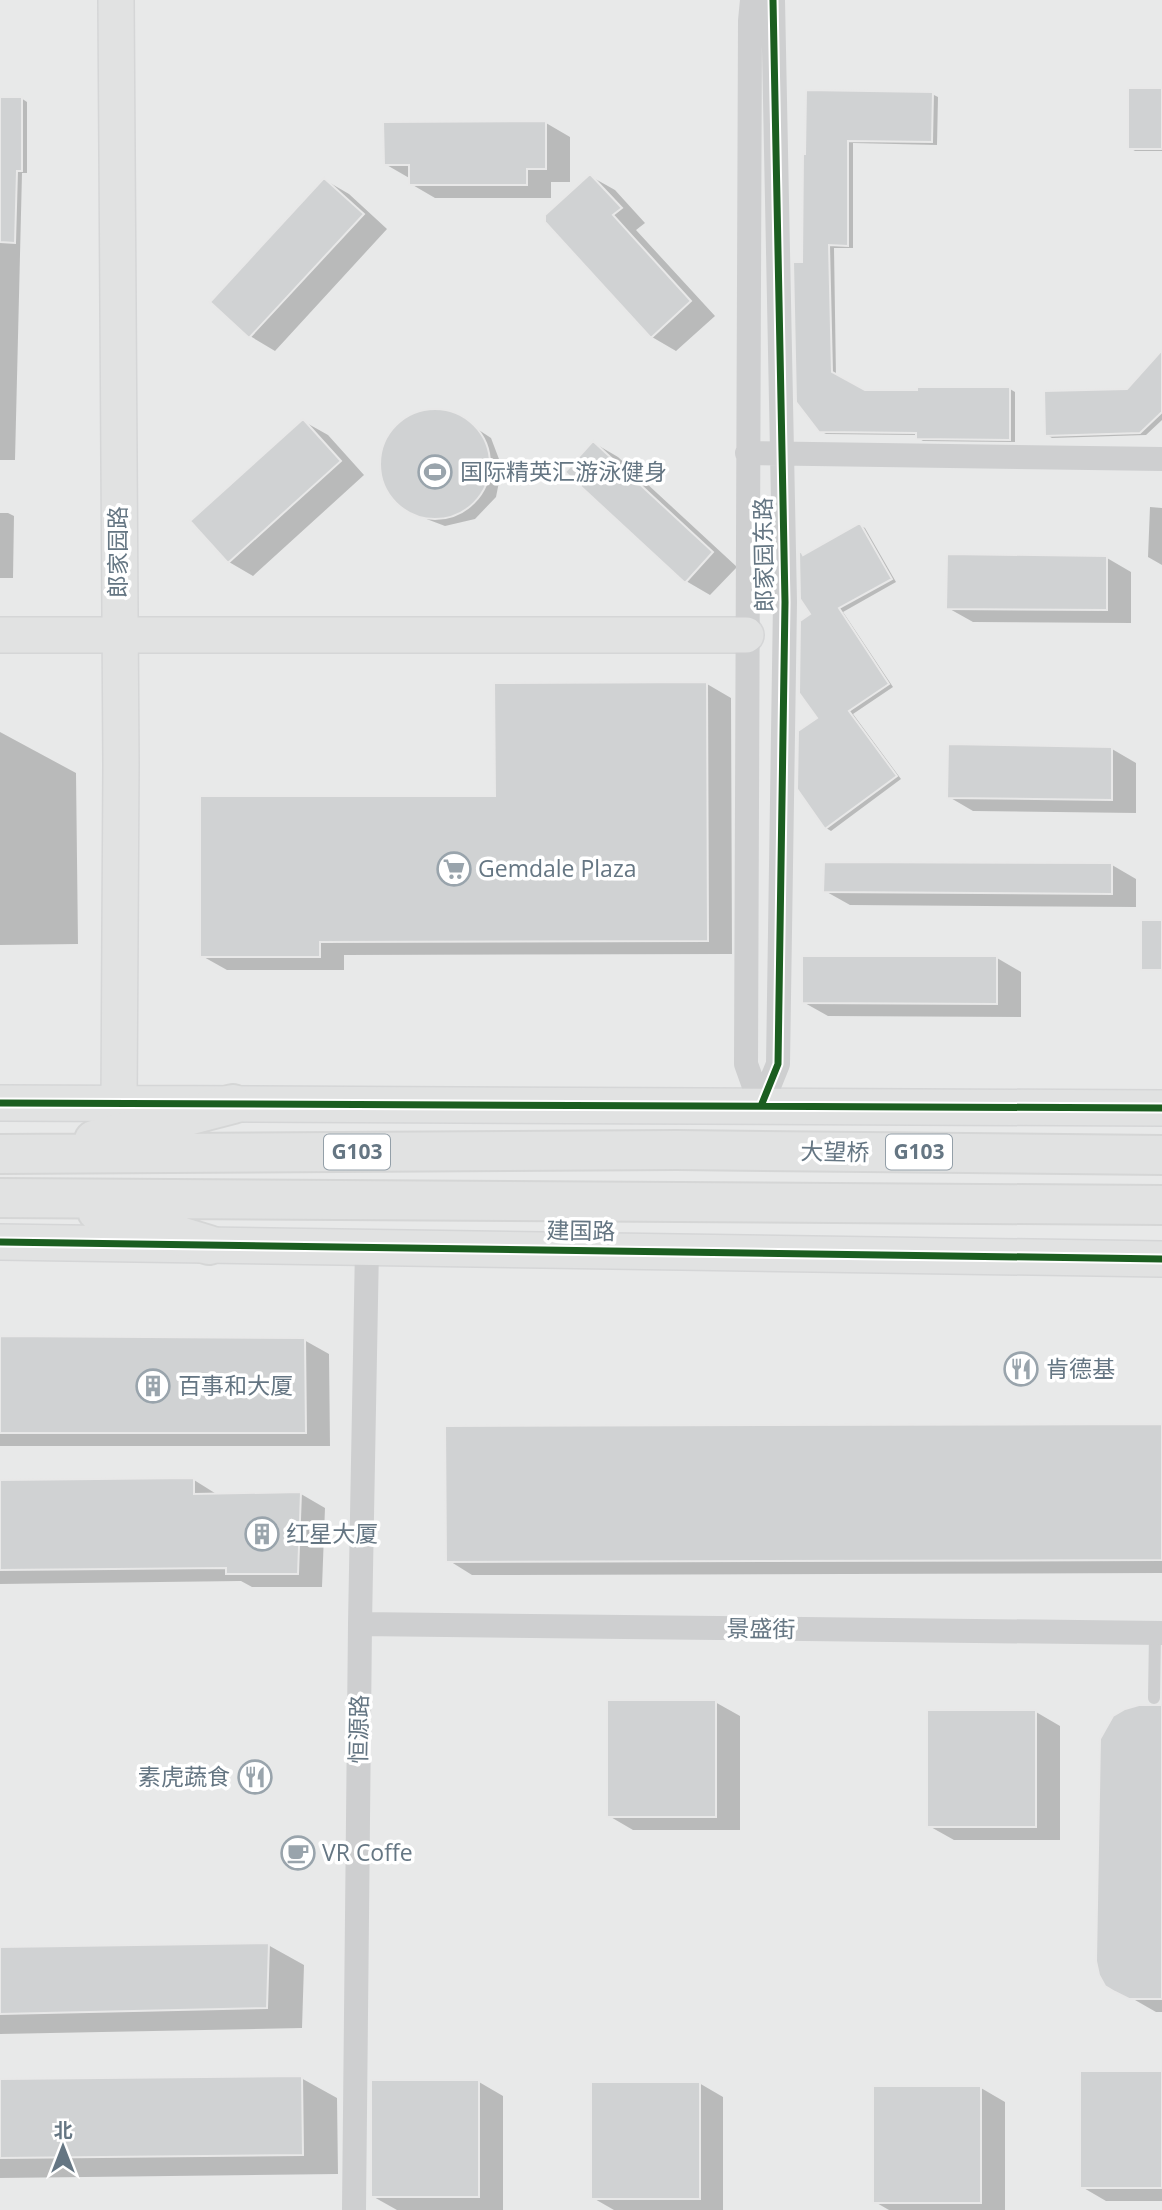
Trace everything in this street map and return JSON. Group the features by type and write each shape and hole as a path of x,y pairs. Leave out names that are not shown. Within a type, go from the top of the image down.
{"highway":[{"path":"38,1154 233,1104"},
{"name":"大望桥","path":"38,1154 677,1150 1162,1155"},
{"name":"G103","path":"0,1154 38,1154"},
{"name":"建国路","path":"0,1198 1162,1205"},
{"path":"59,1199 209,1245"}],"street":[{"name":"郎家园路","path":"116,0 118,634 121,765 119,1103"},
{"name":"郎家园东路","path":"752,0 747,453 746,1064 761,1106"},
{"name":"郎家园东路","path":"761,1106 778,1064 785,602 776,24 773,0"},
{"path":"747,453 1162,458"},
{"path":"0,635 747,635"},
{"path":"0,1103 1162,1108"},
{"name":"建国路","path":"0,1242 1162,1259"},
{"name":"恒源路","path":"354,2210 367,1247"},
{"name":"景盛街","path":"360,1624 1158,1633"}],"lane":[{"path":"1154,1698 1158,1633"}],"shaded area":[{"path":"0,0 1162,0 1162,2210 0,2210"}],"building":[{"path":"1128,88 1162,88 1162,149 1128,149"},
{"path":"806,90 933,92 932,142 848,141 848,246 829,245 832,372 865,390 1010,387 1010,440 916,439 916,433 819,432 796,402 793,262 802,262"},
{"path":"0,97 22,97 22,171 17,171 15,243 0,242"},
{"path":"546,121 546,169 527,169 527,185 409,185 409,165 384,165 383,122"},
{"path":"590,174 622,208 613,215 691,301 651,338 545,222 545,215"},
{"path":"324,178 364,214 249,338 210,302"},
{"path":"1162,350 1162,412 1140,433 1045,436 1044,391 1127,389"},
{"name":"国际精英汇游泳健身","path":"435,409 456,414 474,425 485,443 490,464 485,485 474,503 456,514 435,519 414,514 396,503 385,485 380,464 385,443 396,425 414,414"},
{"path":"303,419 341,461 228,563 190,521"},
{"path":"593,441 713,552 685,583 565,472"},
{"path":"860,523 892,579 839,608 889,684 849,711 897,776 825,829 797,789 798,731 817,718 799,693 800,621 810,614 800,599 799,553 801,551 803,555"},
{"path":"947,554 1107,556 1107,610 946,609"},
{"name":"Gemdale Plaza","path":"707,682 708,941 320,942 320,957 200,957 200,796 495,796 494,683"},
{"path":"948,744 1112,747 1112,800 947,798"},
{"path":"824,862 1112,863 1112,894 823,892"},
{"path":"1141,920 1162,920 1162,970 1141,970"},
{"path":"802,956 997,956 997,1004 802,1003"},
{"name":"百事和大厦","path":"0,1336 305,1338 306,1433 0,1433"},
{"path":"1162,1424 1162,1560 446,1562 445,1426"},
{"path":"194,1478 194,1494 301,1492 298,1574 226,1574 226,1568 0,1570 0,1480"},
{"path":"607,1700 716,1700 716,1817 607,1817"},
{"path":"1139,1705 1162,1705 1162,1999 1129,1999 1115,1992 1105,1986 1096,1961 1100,1739 1113,1716"},
{"path":"927,1710 1036,1710 1036,1827 927,1827"},
{"path":"269,1943 267,2008 0,2014 0,1947"},
{"path":"1080,2071 1162,2071 1162,2188 1080,2188"},
{"path":"302,2076 303,2155 0,2158 0,2079"},
{"path":"371,2080 479,2080 479,2197 371,2197"},
{"path":"591,2082 700,2082 700,2199 591,2199"},
{"path":"873,2086 981,2086 981,2203 873,2203"}],"cycle path":[{"path":"761,1106 778,1064 785,602 773,0"},
{"path":"0,1103 1162,1108"},
{"path":"0,1242 1162,1259"}],"place":[{"name":"国际精英汇游泳健身","path":"435,472"},
{"name":"Gemdale Plaza","path":"454,869"},
{"name":"肯德基","path":"1021,1369"},
{"name":"百事和大厦","path":"153,1386"},
{"name":"红星大厦","path":"262,1534"},
{"name":"素虎蔬食","path":"255,1777"},
{"name":"VR Coffe","path":"298,1853"}]}
